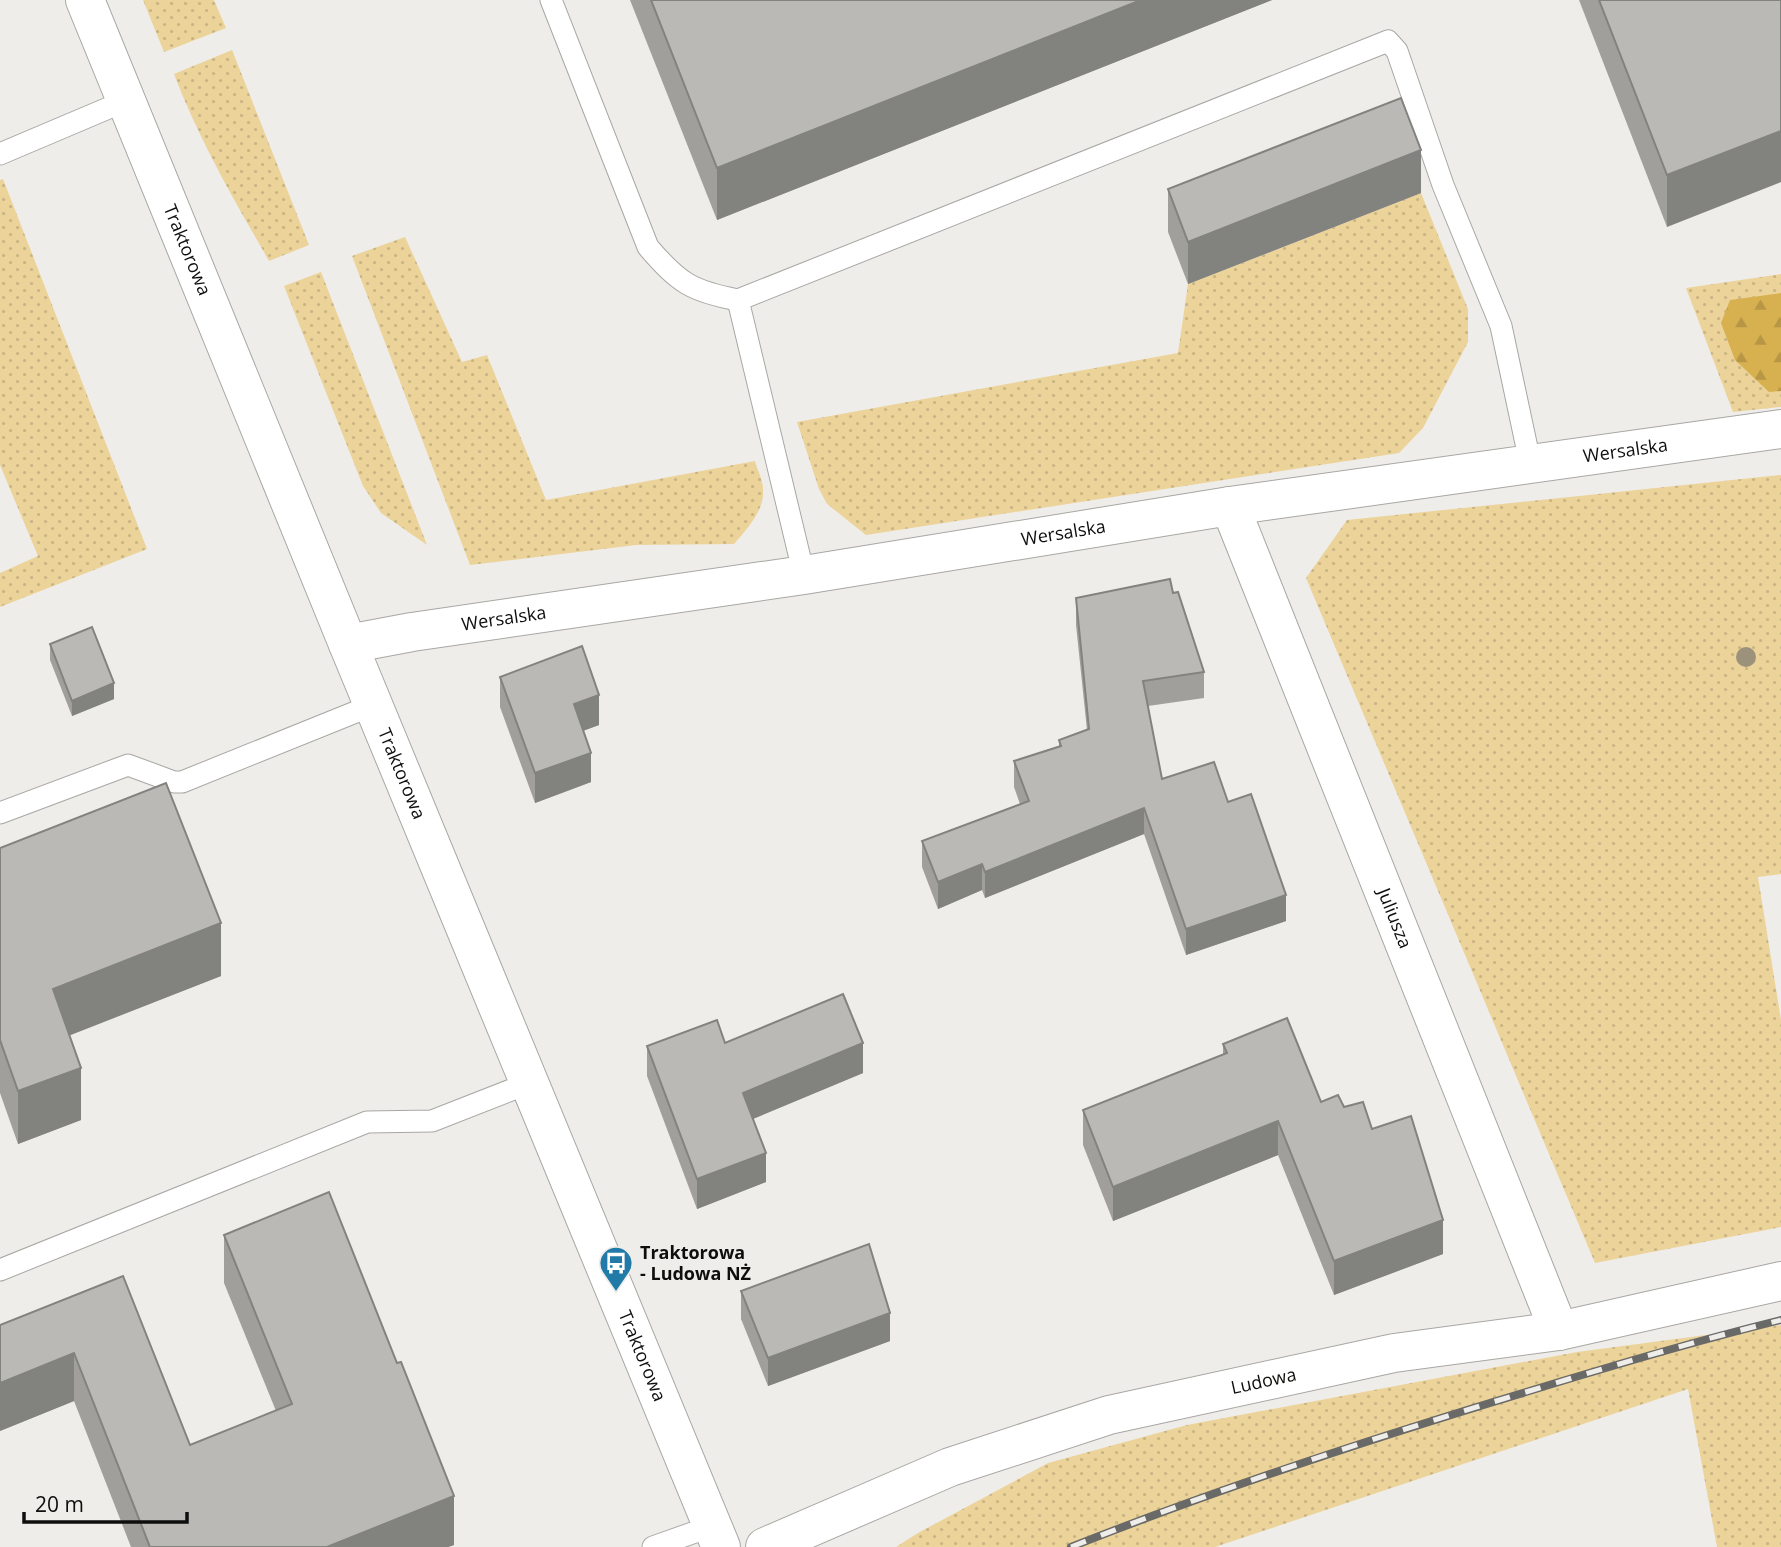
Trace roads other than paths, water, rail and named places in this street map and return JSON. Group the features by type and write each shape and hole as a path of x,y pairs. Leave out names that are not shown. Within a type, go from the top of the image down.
{"street":[{"name":"Traktorowa","path":"85,0 716,1536"},
{"name":"Wersalska","path":"348,644 459,624 804,575 1230,506 1781,429"},
{"name":"Juliusza","path":"1230,506 1559,1331"},
{"name":"Ludowa","path":"765,1547 950,1467 1109,1415 1394,1353 1559,1331 1781,1281"}],"lane":[{"path":"551,0 648,247 672,275 705,294 738,300 1388,41 1397,51 1443,184 1501,326 1530,462"},
{"path":"0,154 125,101"},
{"path":"738,300 804,575"},
{"path":"0,813 128,765 174,782 182,782 373,705"},
{"path":"0,1270 367,1122 432,1121 529,1083"},
{"path":"653,1547 716,1536"}],"railway":[{"path":"1071,1547 1240,1484 1411,1427 1621,1363 1781,1320"}],"place":[{"name":"Traktorowa - Ludowa NŻ","path":"616,1293"}]}
